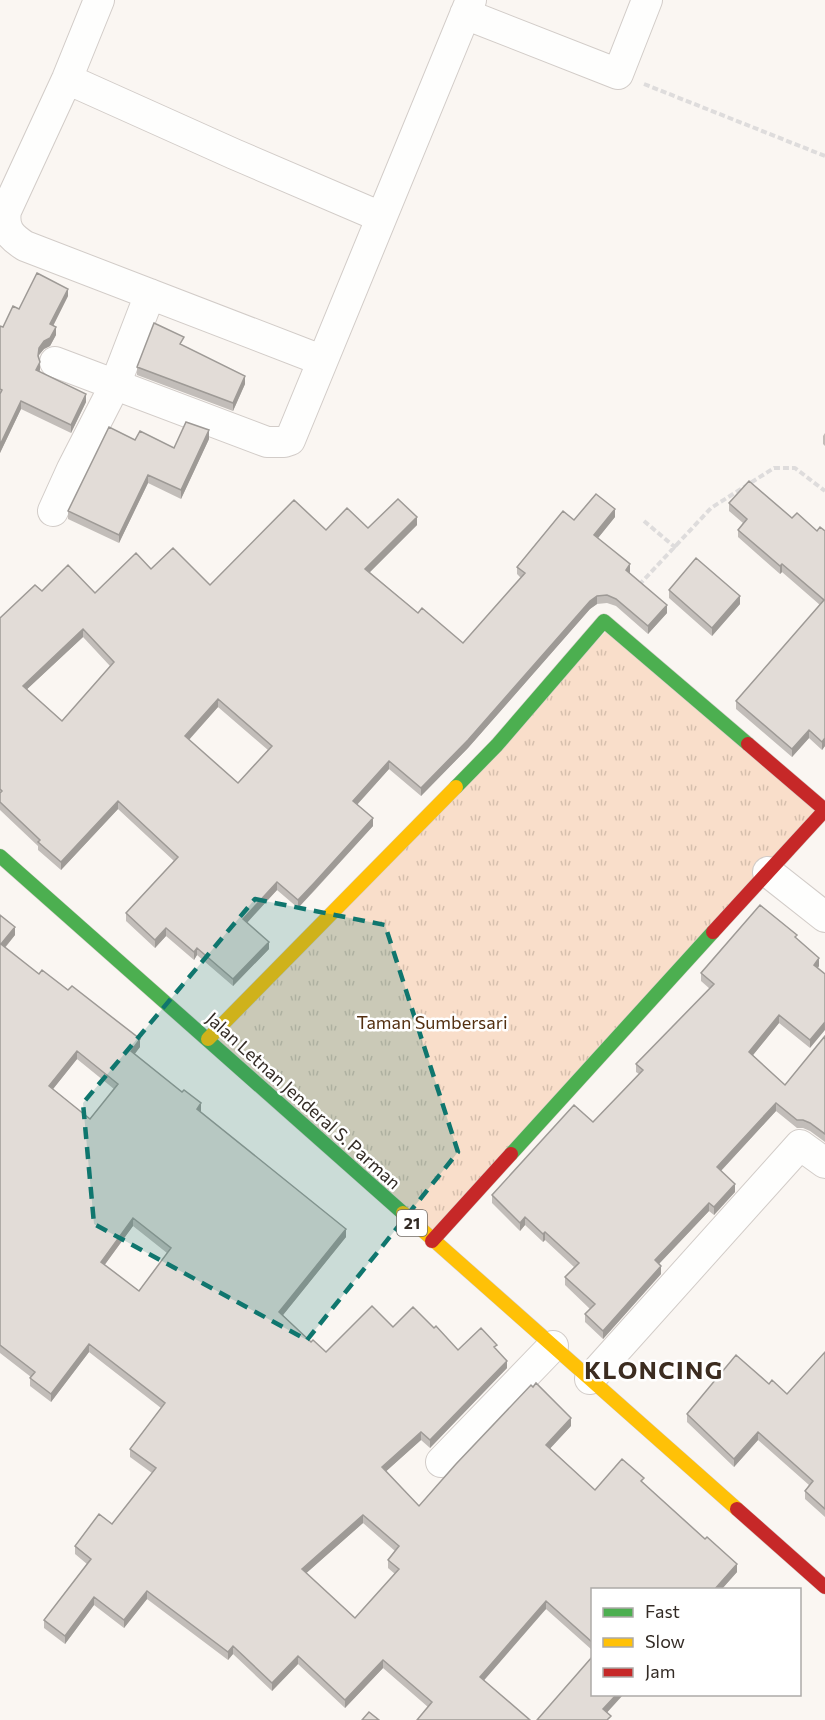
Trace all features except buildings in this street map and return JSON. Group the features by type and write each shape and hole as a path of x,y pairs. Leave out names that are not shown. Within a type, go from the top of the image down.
{"main road":[{"path":"208,1039 497,745 604,621 825,810 432,1241"},
{"name":"Jalan Letnan Jenderal S. Parman","path":"0,856 825,1587"}],"street":[{"path":"99,0 67,79 6,212 4,221 11,237 26,246 321,360"},
{"path":"55,362 267,442 290,440 468,7 618,74 647,0"},
{"path":"67,79 381,217"},
{"path":"53,512 76,460 116,385 150,294"},
{"path":"768,872 825,917"},
{"path":"590,1379 800,1145 825,1163"},
{"path":"441,1462 553,1346"}],"path":[{"path":"618,74 825,156"},
{"path":"636,588 676,548 711,508 774,468 795,468 825,491"},
{"path":"644,521 676,548"}],"highlighted area":[{"path":"255,899 385,925 458,1152 307,1340 94,1224 83,1103"}],"green space":[{"name":"Taman Sumbersari","path":"610,627 825,808 434,1239 211,1041"}],"traffic: fast":[{"path":"456,787 497,745 604,621 748,744"},
{"path":"0,856 403,1213"},
{"path":"511,1154 713,932"}],"traffic: slow":[{"path":"208,1039 456,787"},
{"path":"403,1213 737,1509"}],"traffic: jam":[{"path":"713,932 825,810 748,744"},
{"path":"432,1241 511,1154"},
{"path":"737,1509 825,1587"}],"district":[{"name":"KLONCING","path":"654,1371"}]}
